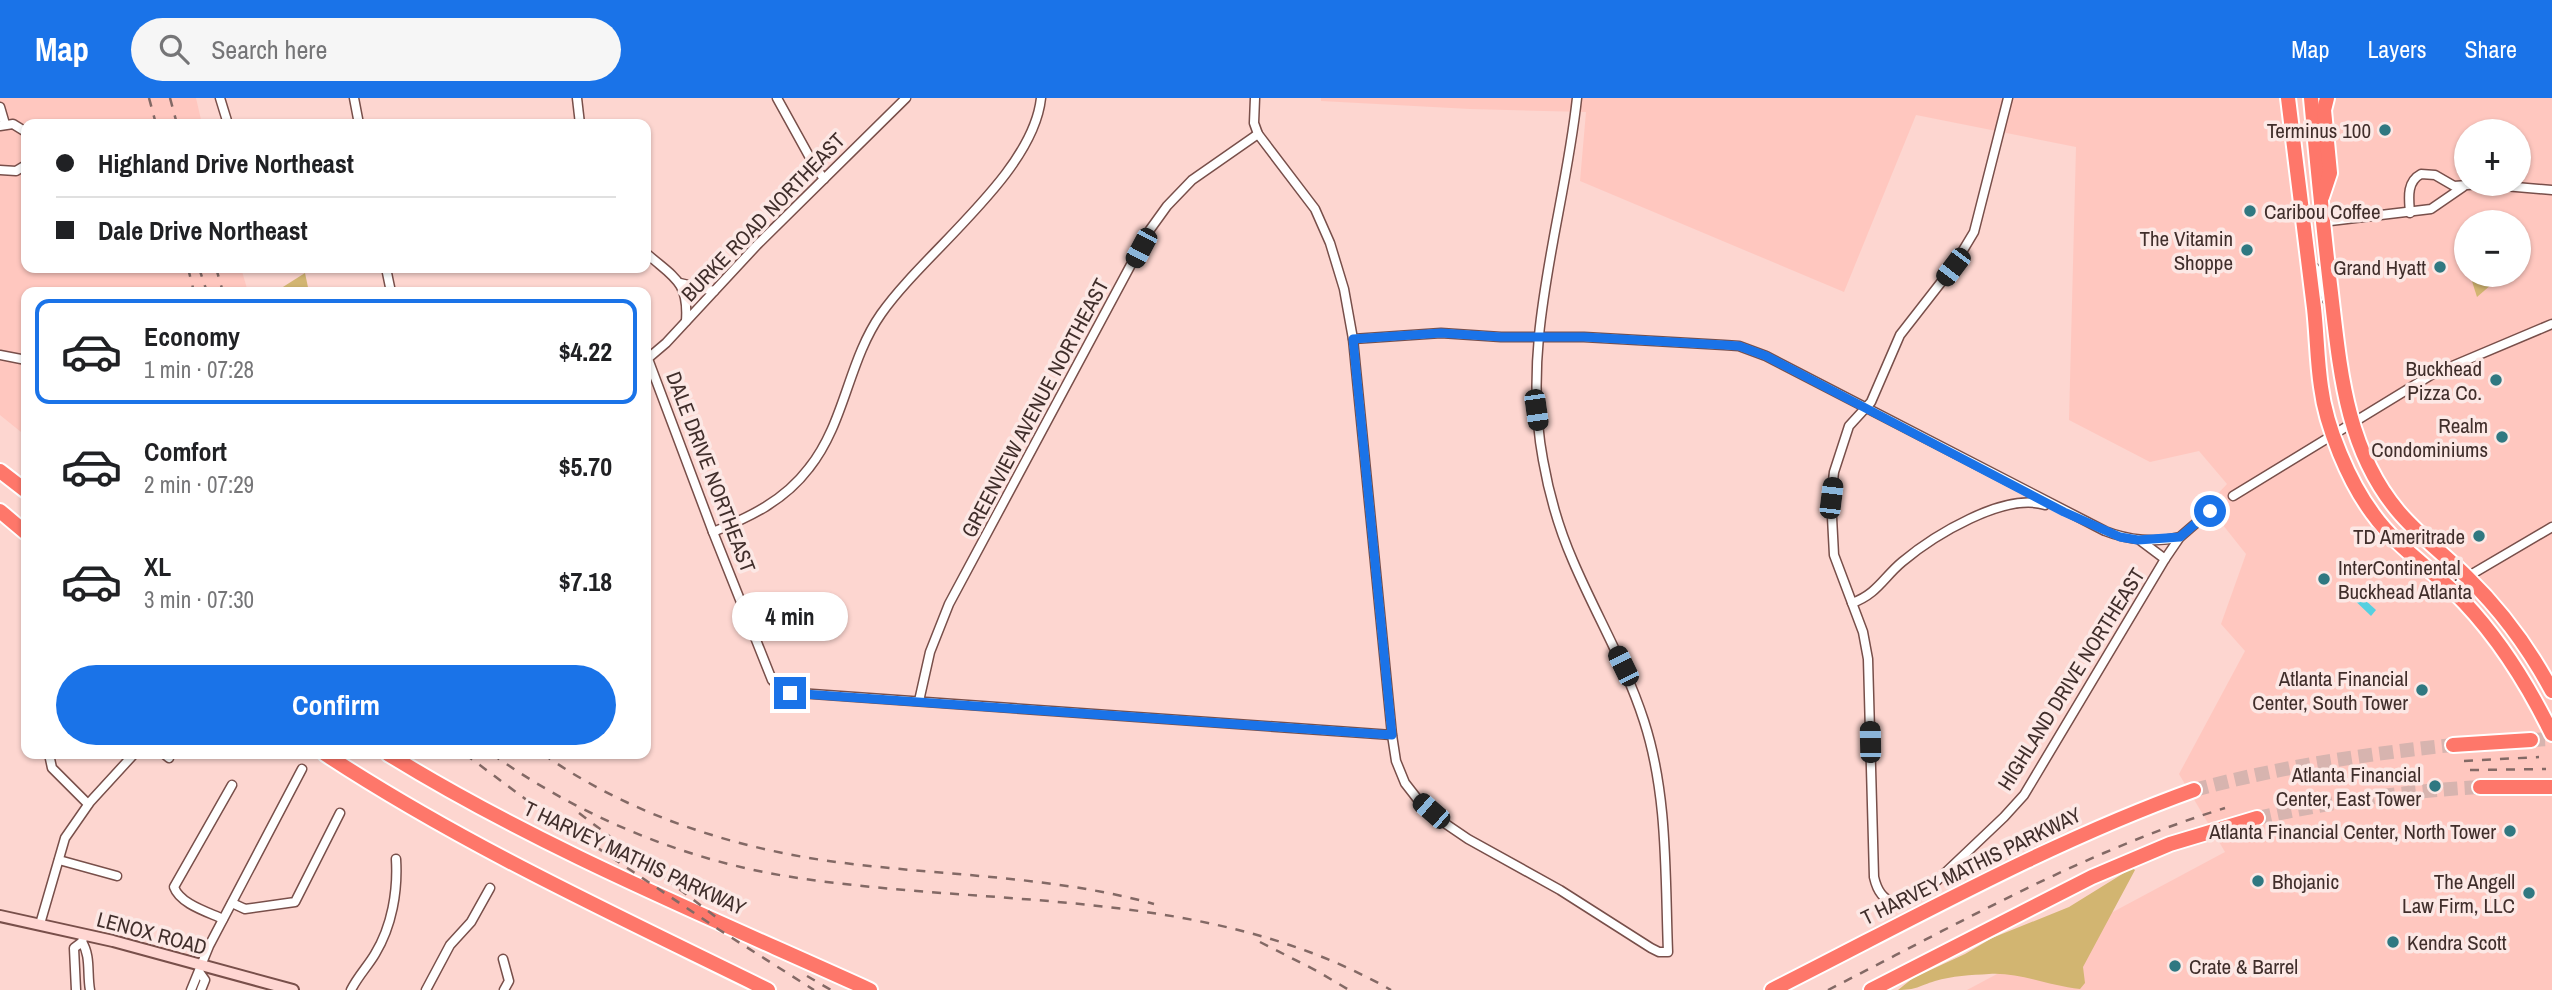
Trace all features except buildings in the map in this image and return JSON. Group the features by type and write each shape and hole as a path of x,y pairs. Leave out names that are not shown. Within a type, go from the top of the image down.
{"highway":[{"path":"2288,98 2321,390 2348,471 2373,514 2402,547 2451,590 2494,636 2552,734"},
{"path":"2311,98 2322,222 2344,398 2370,471 2399,513 2467,577 2525,643 2552,691"},
{"path":"2320,201 2330,173 2324,110 2327,98"},
{"path":"0,471 21,487"},
{"path":"0,513 21,529"},
{"path":"2453,745 2531,740"},
{"path":"333,759 468,839 768,990"},
{"name":"T HARVEY MATHIS PARKWAY","path":"397,759 570,854 870,990"},
{"path":"2480,787 2552,787"},
{"name":"T HARVEY MATHIS PARKWAY","path":"1772,990 2047,850 2116,819 2194,790"},
{"path":"1871,990 2092,877 2170,844 2257,818"}],"street":[{"path":"220,98 226,119"},
{"path":"354,98 358,119"},
{"path":"577,98 579,119"},
{"path":"777,98 824,179"},
{"name":"BURKE ROAD NORTHEAST","path":"651,356 906,98"},
{"path":"713,532 768,507 787,492 808,469 828,437 865,344 881,314 897,293 990,194 1033,128 1041,98"},
{"path":"1255,98 1254,123 1258,134 1306,195 1323,223 1344,289 1353,339 1392,735 1396,761 1405,783 1419,801 1443,822 1492,854 1579,902 1651,948 1668,952 1662,814 1654,757 1633,689 1573,561 1552,503 1542,459 1536,410 1538,337 1577,98"},
{"path":"2008,98 1974,232 1953,267 1900,335 1867,408 1849,426 1834,472 1831,498 1834,555 1852,603 1872,594 1899,565 1921,547 1988,512 2027,502 2064,512"},
{"path":"0,107 2,125 13,124 21,129"},
{"name":"GREENVIEW AVENUE NORTHEAST","path":"919,701 930,652 949,604 1149,232 1167,206 1192,180 1258,134"},
{"path":"0,170 16,172 21,168"},
{"path":"2410,213 2409,191 2416,176 2428,173 2454,184"},
{"path":"2531,188 2552,190"},
{"path":"2322,222 2431,209 2454,193"},
{"path":"651,257 680,283 687,298 686,321"},
{"path":"2309,270 2315,268 2319,273 2336,335"},
{"path":"680,283 714,291"},
{"path":"2233,496 2431,375 2552,324"},
{"path":"1353,339 1441,333 1584,337 1739,346 1766,356 2105,531 2138,540 2180,537"},
{"path":"0,355 21,359"},
{"name":"DALE DRIVE NORTHEAST","path":"651,369 772,680 778,688 790,693 1392,735"},
{"name":"HIGHLAND DRIVE NORTHEAST","path":"1852,603 1863,632 1868,659 1874,877 1876,886 1886,899 1892,902 1905,901 1924,892 2024,795 2165,559 2180,537 2210,511"},
{"path":"2451,590 2467,577 2552,527"},
{"path":"2138,540 2165,559"},
{"path":"50,759 52,768 88,804"},
{"path":"40,924 65,838 88,804 129,759"},
{"path":"191,990 209,946 302,769"},
{"path":"223,919 186,901 174,887 232,785"},
{"path":"232,903 245,909 295,902 340,813"},
{"path":"351,990 358,975 376,953 393,911 397,888 396,859"},
{"path":"59,860 117,876"},
{"path":"426,990 450,945 471,922 490,888"},
{"name":"LENOX ROAD","path":"0,916 40,924 201,970 293,990"},
{"path":"76,990 74,948 83,938 88,952 87,974 90,990"},
{"path":"503,959 509,981 504,990"},
{"path":"201,970 205,980 201,990"},
{"path":"75,974 87,974"}],"shaded area":[{"path":"0,98 196,98 201,119 21,119 21,273 242,273 247,287 21,287 21,432 0,415"},
{"path":"1321,98 2552,98 2552,990 1967,990 2225,852 2179,774 2245,651 2221,624 2246,554 2207,505 2227,484 2199,451 2150,462 2069,420 2076,147 1916,115 1844,292 1580,181 1586,112 1321,101"},
{"path":"305,273 308,287 283,287"},
{"path":"2474,287 2489,287 2477,297"},
{"path":"2132,868 2135,870 2083,967 2085,983 2080,989 2012,975 1989,974 1948,978 1898,990 1913,978 1992,938 2069,907"}],"water":[{"path":"2351,587 2376,610 2371,616 2347,593"}],"tunnel":[{"path":"2531,740 2552,739"},
{"path":"2194,790 2322,762 2453,745"},
{"path":"2257,818 2368,798 2480,787"}],"railway":[{"path":"149,98 155,119"},
{"path":"170,98 176,119"},
{"path":"189,273 193,287"},
{"path":"201,273 205,287"},
{"path":"217,273 222,287"},
{"path":"2464,761 2539,757"},
{"path":"472,759 528,801 814,990"},
{"path":"500,759 562,798 600,817 677,849 717,861 798,878 1101,906 1176,917 1249,933 1321,957 1391,990"},
{"path":"551,759 612,795 649,812 687,827 765,849 844,863 1039,882 1154,904"},
{"path":"2470,770 2546,769"},
{"path":"1828,990 2072,867 2173,825 2225,808"},
{"path":"579,813 716,917"},
{"path":"1260,942 1349,990"},
{"path":"807,976 831,990"}],"place":[{"name":"Terminus 100","path":"2385,130"},
{"name":"Caribou Coffee","path":"2250,211"},
{"name":"The Vitamin Shoppe","path":"2247,250"},
{"name":"Grand Hyatt","path":"2440,267"},
{"name":"Buckhead Pizza Co.","path":"2496,380"},
{"name":"Realm Condominiums","path":"2502,437"},
{"name":"TD Ameritrade","path":"2479,536"},
{"name":"InterContinental Buckhead Atlanta","path":"2324,579"},
{"name":"Atlanta Financial Center, South Tower","path":"2422,690"},
{"name":"Atlanta Financial Center, East Tower","path":"2435,786"},
{"name":"Atlanta Financial Center, North Tower","path":"2510,831"},
{"name":"Bhojanic","path":"2258,881"},
{"name":"The Angell Law Firm, LLC","path":"2529,893"},
{"name":"Kendra Scott","path":"2393,942"},
{"name":"Crate & Barrel","path":"2175,966"}],"route":[{"path":"790,693 1392,735 1353,339 1441,333 1501,337 1584,337 1739,346 1766,356 2064,512 2120,537 2170,540 2180,537 2210,511"}]}
